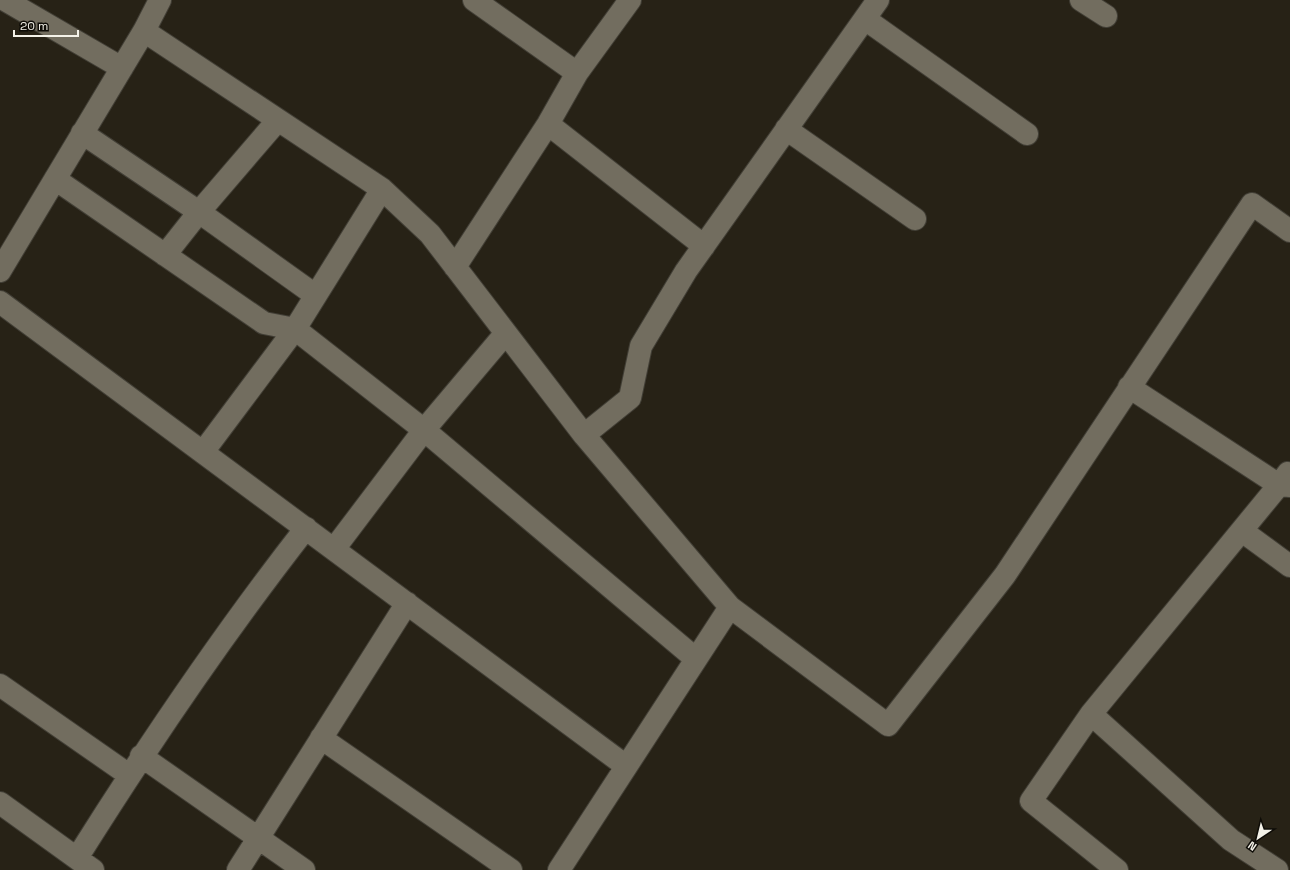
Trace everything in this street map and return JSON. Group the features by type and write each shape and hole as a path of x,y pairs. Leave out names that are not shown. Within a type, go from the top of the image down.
{"street":[{"path":"0,270 144,31 160,0"},
{"path":"474,0 577,72"},
{"path":"455,267 548,124 577,72 630,0"},
{"path":"584,435 630,398 641,346 686,271 878,0"},
{"path":"1081,0 1106,16"},
{"path":"19,3 122,68"},
{"path":"865,18 1027,134"},
{"path":"144,31 382,188 430,234 505,334 584,435 730,607 888,725 1005,575 1252,204 1290,231"},
{"path":"165,255 199,212 278,120"},
{"path":"548,124 704,246"},
{"path":"786,129 915,219"},
{"path":"82,133 199,212 315,295"},
{"path":"55,179 264,324 294,329 424,430 696,659"},
{"path":"203,452 294,329 382,188"},
{"path":"0,302 626,766"},
{"path":"334,549 424,430 505,334"},
{"path":"1117,870 1031,801 1091,714 1286,480 1129,388"},
{"path":"0,803 85,864 129,775 141,756 247,603 306,528"},
{"path":"1242,531 1290,566"},
{"path":"238,870 407,603"},
{"path":"559,870 730,607"},
{"path":"0,686 129,775"},
{"path":"1091,714 1231,840 1277,870"},
{"path":"321,738 511,870"},
{"path":"141,756 259,837 304,870"}]}
